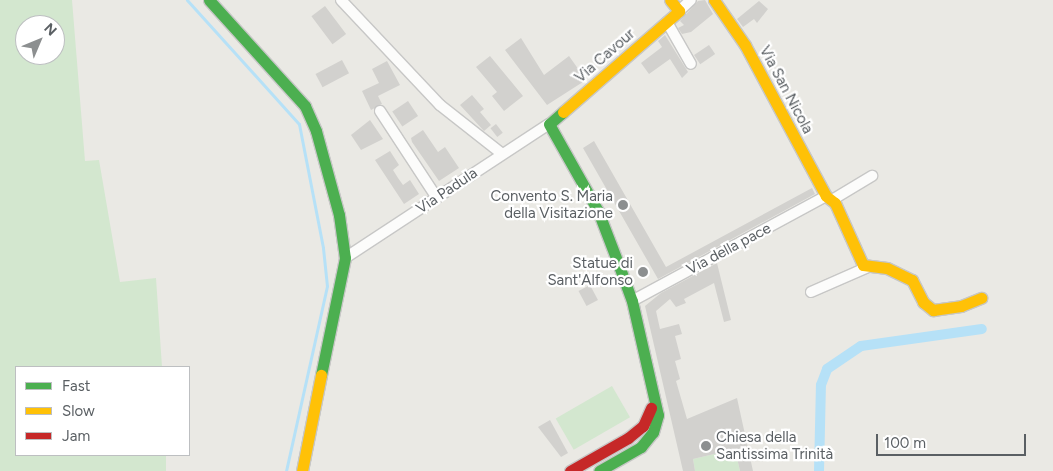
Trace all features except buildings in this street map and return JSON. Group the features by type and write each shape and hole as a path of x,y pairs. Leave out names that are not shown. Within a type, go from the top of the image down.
{"street":[{"path":"209,0 305,106 316,131 336,206 345,258 302,471"},
{"path":"340,0 440,105 502,153"},
{"path":"670,0 679,11 691,0"},
{"name":"Via San Nicola","path":"714,0 745,45 829,198 846,223 863,265 868,267"},
{"name":"Via Cavour","path":"549,124 679,11"},
{"path":"667,22 691,64"},
{"path":"380,111 437,198"},
{"path":"549,124 598,210 632,301 652,397 658,415 653,432 641,447 604,470 598,456"},
{"name":"Via Padula","path":"345,258 502,153 549,124"},
{"name":"Via della pace","path":"632,301 872,176"},
{"path":"811,292 868,267 887,268 912,280 923,302 932,310 962,306 981,298"},
{"path":"570,471 598,456 644,426 651,415 652,397"}],"green space":[{"path":"0,0 72,0 85,161 99,160 120,282 156,278 162,366 15,366 15,456 166,456 166,471 0,471"},
{"path":"612,386 630,417 574,450 556,418"},
{"path":"735,449 740,471 695,471 693,459"}],"waterway":[{"path":"187,0 299,124 323,248 327,286 286,471"},
{"path":"819,471 821,385 827,369 861,346 982,329"}],"traffic: fast":[{"path":"209,0 305,106 316,131 339,215 345,258 321,375"},
{"path":"563,112 549,124 598,211 618,263 632,301 658,415 653,432 641,447 599,471"}],"traffic: slow":[{"path":"563,112 679,11 670,0"},
{"path":"714,0 745,45 826,196 835,203 863,265 887,268 912,280 923,302 933,310 961,306 981,298"},
{"path":"302,471 321,375"}],"traffic: jam":[{"path":"570,471 628,438 643,426 651,408"}],"place":[{"name":"Convento S. Maria della Visitazione","path":"623,205"},
{"name":"Statue di Sant'Alfonso","path":"643,272"},
{"name":"Chiesa della Santissima Trinità","path":"706,446"}]}
